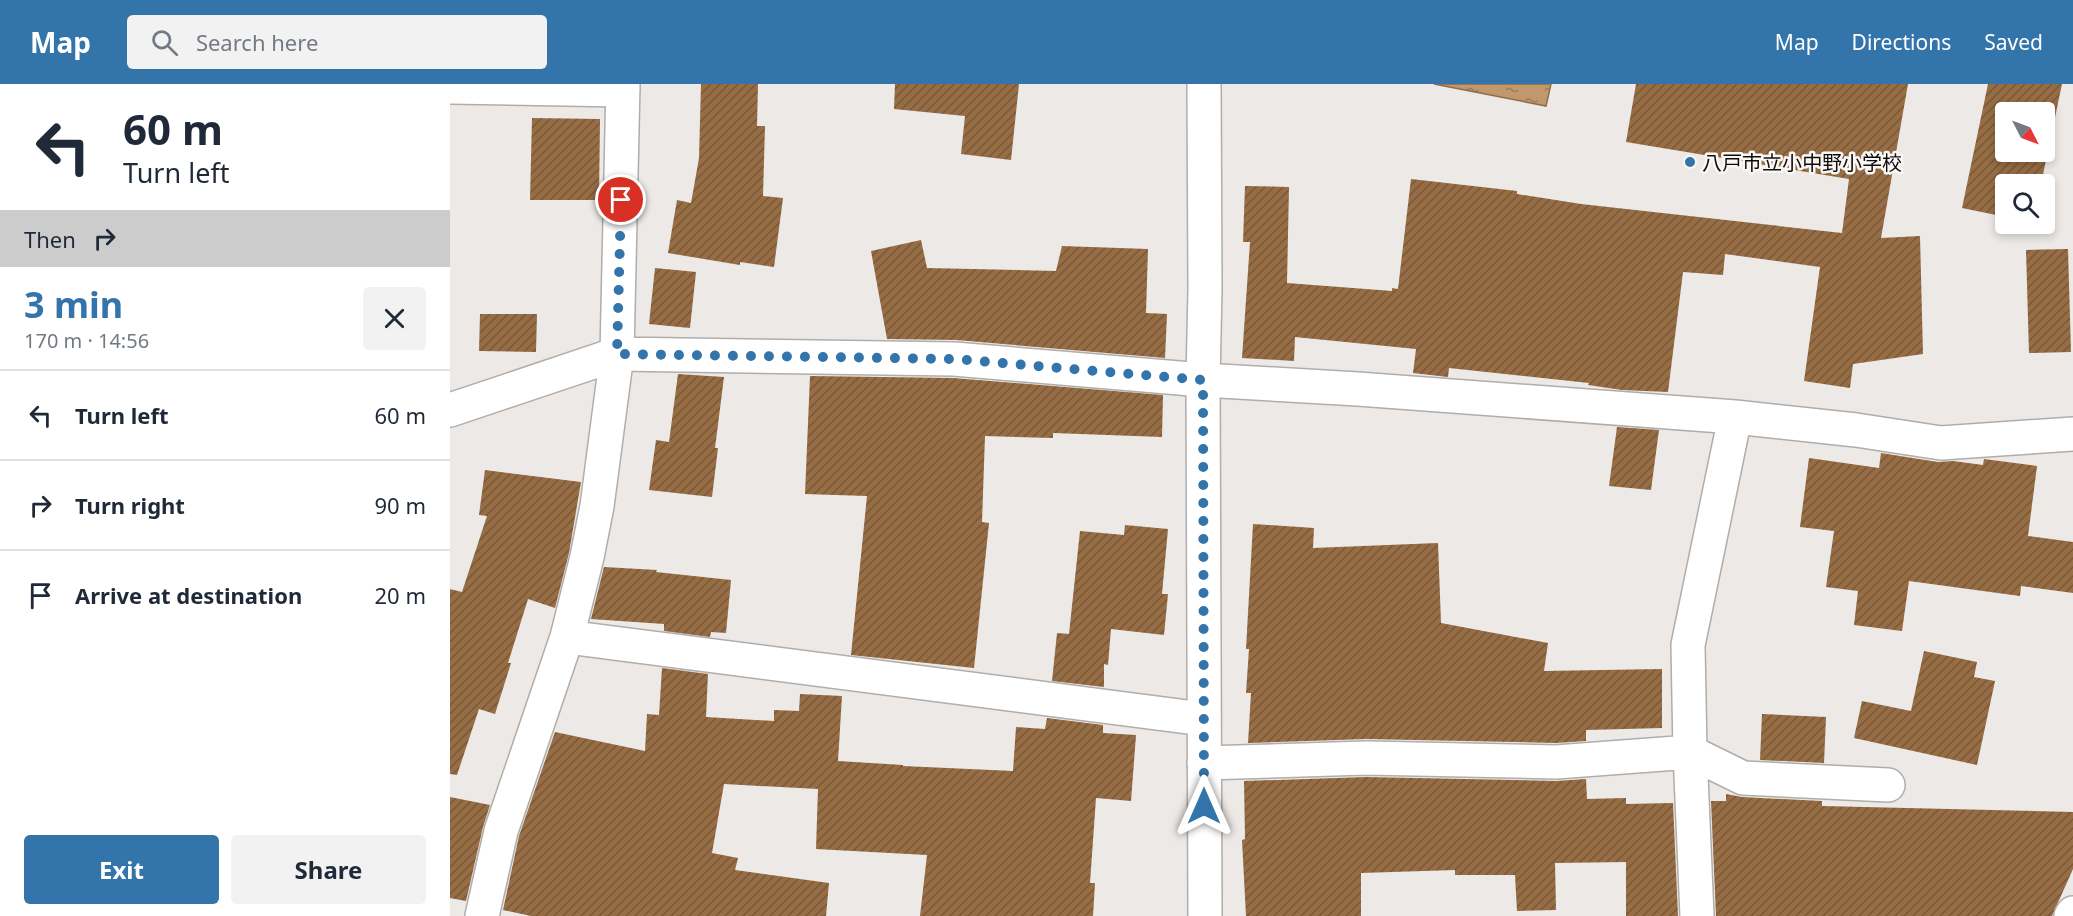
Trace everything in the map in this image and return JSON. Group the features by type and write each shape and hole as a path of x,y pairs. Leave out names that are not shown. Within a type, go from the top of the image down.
{"street":[{"path":"1204,84 1205,916"},
{"path":"450,87 623,87 617,354 597,506 567,637 501,831 482,916"},
{"path":"450,410 617,354 954,359 1203,380 1735,417 1856,430 1941,443 2073,434"},
{"path":"1697,916 1688,645 1735,417"},
{"path":"567,637 1203,719"},
{"path":"1204,763 1366,758 1556,762 1690,752 1743,778 1888,785"}],"water":[{"path":"1434,84 1551,84 1546,106"}],"building":[{"path":"701,84 758,84 757,126 765,126 763,196 783,198 774,267 740,262 740,265 668,253 677,200 691,203 699,158"},
{"path":"895,84 1019,84 1011,160 961,154 965,116 894,109"},
{"path":"1636,84 1908,84 1881,238 1920,236 1923,354 1853,364 1850,388 1804,381 1820,267 1725,254 1723,275 1683,272 1668,392 1622,390 1588,385 1589,383 1449,368 1448,377 1413,373 1416,349 1295,337 1294,361 1242,358 1250,242 1243,242 1245,186 1289,187 1287,283 1392,291 1392,288 1398,289 1411,179 1517,191 1517,194 1581,204 1842,233 1849,179 1626,142"},
{"path":"1988,84 2062,84 2055,117 2055,102 1995,102 1995,162 2046,162 2043,174 1995,174 1995,215 1962,208"},
{"path":"532,118 600,119 599,200 530,200"},
{"path":"921,240 927,268 1056,271 1062,246 1148,249 1146,313 1167,314 1165,358 956,340 887,339 871,251"},
{"path":"2068,249 2071,352 2029,353 2026,250"},
{"path":"655,268 696,272 690,328 649,324"},
{"path":"480,314 537,314 536,352 479,351"},
{"path":"678,374 724,377 715,448 718,448 712,497 649,490 656,440 669,442"},
{"path":"810,376 953,378 1163,395 1162,437 1053,433 1053,438 985,436 982,522 989,523 974,668 851,655 867,496 805,494"},
{"path":"1617,427 1659,430 1651,490 1609,486"},
{"path":"1881,453 1938,462 1953,461 1983,465 1984,459 2037,466 2028,536 2073,542 2073,593 2021,586 2020,596 1909,581 1902,631 1854,625 1858,591 1826,587 1834,531 1800,527 1809,458 1879,468"},
{"path":"485,470 581,482 569,553 555,608 528,599 495,714 479,709 457,775 450,774 450,589 462,592 487,516 479,515"},
{"path":"1253,524 1314,528 1313,548 1438,543 1441,623 1548,643 1544,671 1662,669 1662,728 1586,730 1586,741 1556,743 1366,739 1248,743 1251,693 1246,693 1249,649 1246,649"},
{"path":"1125,525 1168,529 1162,594 1168,594 1164,635 1111,629 1108,665 1104,664 1104,687 1052,681 1057,633 1069,634 1080,531 1124,535"},
{"path":"604,567 657,570 656,572 731,580 726,633 711,632 710,637 664,631 664,624 591,619"},
{"path":"1924,651 1977,662 1974,677 1995,681 1977,765 1854,738 1862,701 1911,711"},
{"path":"662,668 708,674 706,717 774,721 774,710 799,711 800,694 842,696 838,761 1013,771 1016,727 1045,729 1047,718 1103,725 1103,733 1136,735 1131,801 1096,798 1090,883 1095,883 1093,916 920,916 927,855 816,849 818,789 724,784 712,853 738,858 735,870 829,883 826,916 531,916 503,910 519,836 555,732 645,751 647,714 659,715"},
{"path":"1762,714 1826,717 1824,763 1760,760"},
{"path":"1366,777 1556,781 1586,779 1587,799 1626,798 1626,804 1673,803 1678,916 1626,916 1626,862 1555,863 1556,910 1517,911 1515,875 1455,875 1455,870 1361,873 1361,916 1246,916 1242,840 1245,839 1244,781"},
{"path":"1726,794 1742,797 1822,801 1822,806 2073,812 2073,869 2052,916 1716,916 1711,801 1726,801"},
{"path":"450,797 490,805 466,901 450,898"}],"place":[{"name":"八戸市立小中野小学校","path":"1690,162"}],"route":[{"path":"621,200 617,354 954,359 1203,380 1204,806"}]}
